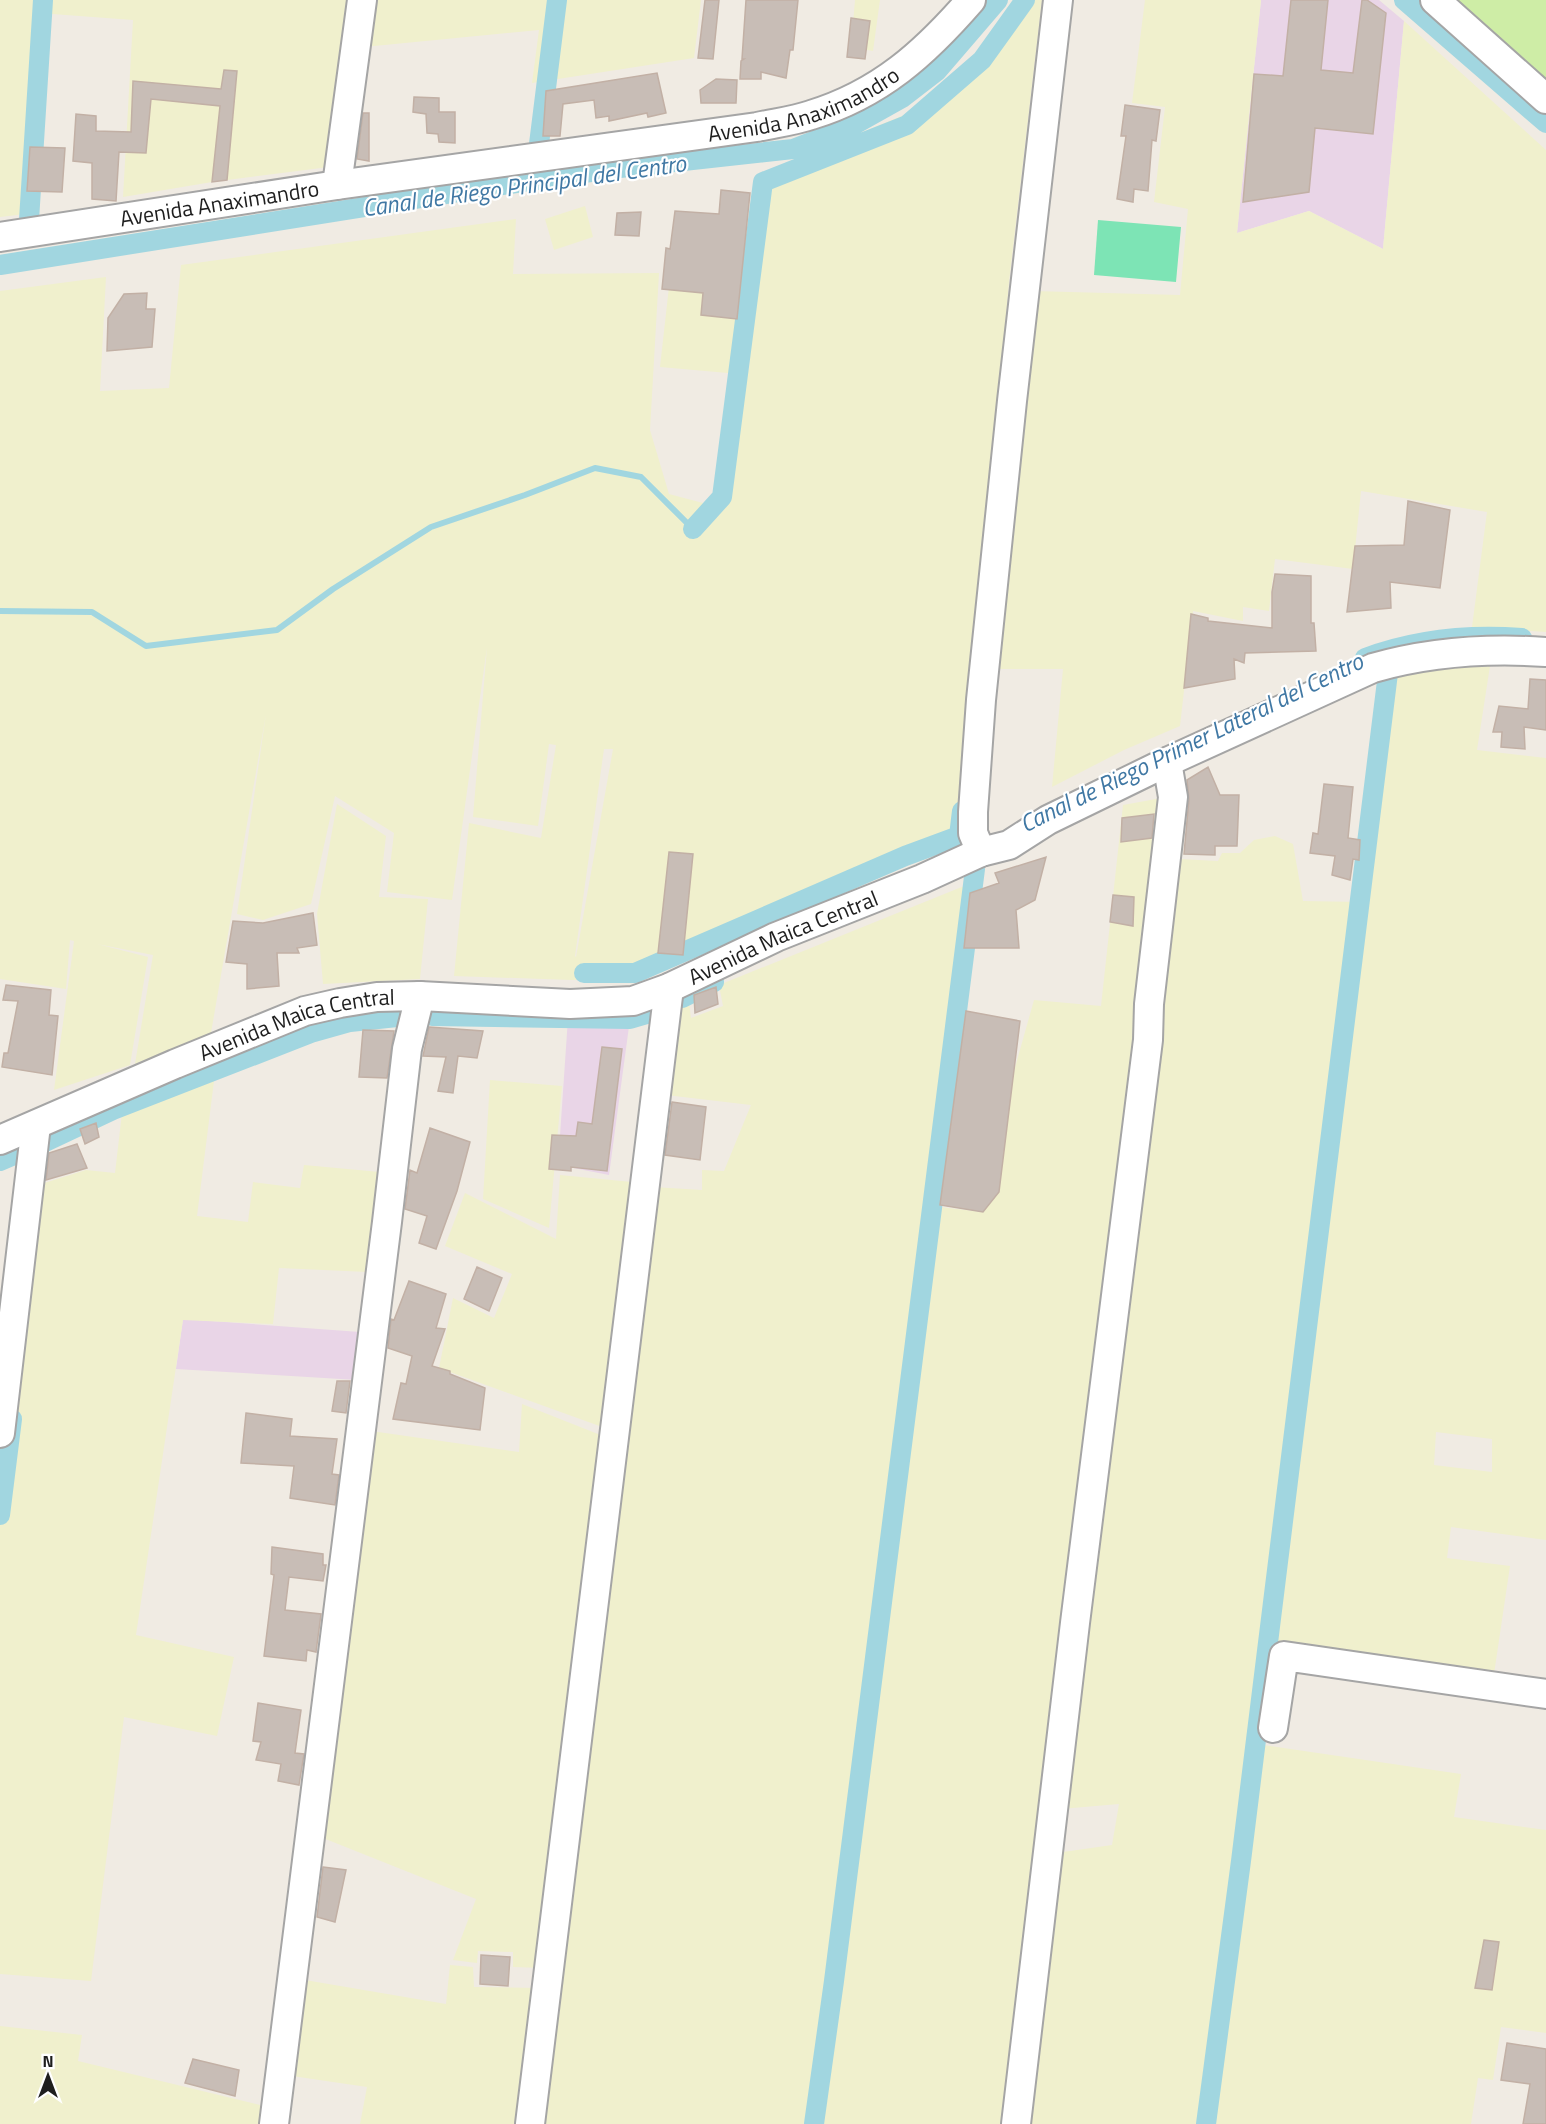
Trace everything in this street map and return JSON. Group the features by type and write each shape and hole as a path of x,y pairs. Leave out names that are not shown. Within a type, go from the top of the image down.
{"street":[{"path":"337,185 362,0"},
{"name":"Avenida Anaximandro","path":"0,237 337,185 757,127 810,116 847,102 882,83 919,55 971,0"},
{"path":"981,852 973,833 981,700 1012,400 1058,0"},
{"path":"1435,0 1546,99"},
{"name":"Avenida Maica Central","path":"0,1140 175,1064 306,1011 340,1003 377,997 420,996 570,1004 633,1001 669,988 776,937 922,879 981,852 1009,845 1048,820 1167,762 1373,668 1401,660 1450,653 1512,649 1546,651"},
{"path":"1016,2124 1078,1599 1148,1040 1149,1004 1173,798 1167,762"},
{"path":"530,2124 669,988"},
{"path":"274,2124 387,1222 406,1049 420,996"},
{"path":"0,1433 36,1125"},
{"path":"1273,1728 1284,1656 1546,1694"}],"shaded area":[{"path":"1261,0 1379,0 1404,21 1383,249 1309,211 1237,233"},
{"path":"568,1018 630,1019 609,1175 558,1165"},
{"path":"183,1319 360,1332 357,1380 176,1369"}],"green space":[{"path":"0,0 352,0 329,167 212,182 123,197 133,20 39,13 26,214 0,217"},
{"path":"371,0 701,0 694,58 532,83 539,30 364,47"},
{"path":"855,0 880,0 873,51 851,47"},
{"path":"1023,0 1042,0 1009,282 961,826 646,976 572,980 454,976 469,823 541,838 556,745 549,744 538,826 473,817 487,647 452,900 387,892 394,833 335,796 311,904 263,920 237,914 266,714 211,1033 135,1064 153,955 97,944 148,957 130,1065 54,1090 74,941 70,940 66,989 0,979 0,291 106,277 100,391 169,388 181,265 516,219 513,274 659,273 650,430 669,494 718,507 739,374 660,367 673,251 749,256 739,373 749,370 761,174 926,106 999,32","holes":["604,749 613,749 576,957"]},
{"path":"1145,0 1261,0 1237,233 1309,211 1383,249 1404,21 1546,150 1546,632 1472,627 1487,512 1361,491 1353,569 1275,559 1269,611 1243,607 1243,621 1193,611 1180,726 1124,750 1052,787 1063,669 993,669 1033,291 1180,295 1188,209 1154,202 1165,107 1132,103"},
{"path":"1450,0 1546,0 1546,85"},
{"path":"585,206 593,237 554,250 545,219"},
{"path":"1098,220 1181,227 1176,282 1094,275"},
{"path":"1437,665 1490,666 1477,750 1546,758 1546,1540 1451,1527 1447,1558 1510,1566 1494,1674 1268,1644 1256,1744 1461,1774 1454,1817 1546,1830 1546,2033 1501,2027 1493,2080 1478,2078 1471,2124 1022,2124 1056,1853 1112,1845 1119,1804 1061,1809 1179,859 1218,861 1222,853 1240,853 1254,840 1275,836 1293,844 1303,901 1360,902 1388,673","holes":["1436,1432 1492,1439 1492,1472 1434,1465"]},
{"path":"1167,797 1004,2124 539,2124 653,1187 702,1190 702,1170 724,1171 751,1105 666,1095 674,1006 689,1002 691,1018 723,1006 719,985 974,882 932,1206 982,1212 1014,1071 1034,1000 1101,1006 1123,805"},
{"path":"337,804 386,836 379,897 428,899 420,979 323,984 317,914"},
{"path":"490,1080 562,1086 549,1228 483,1199"},
{"path":"214,1081 197,1216 248,1222 253,1182 300,1188 304,1165 380,1172 368,1272 279,1268 273,1324 183,1320 136,1635 234,1657 217,1736 124,1717 91,1981 0,1974 0,1515 36,1219 38,1185 86,1170 115,1173 122,1113"},
{"path":"560,1175 632,1182 605,1428 439,1368 453,1298 494,1318 512,1274 445,1246 465,1193 556,1239"},
{"path":"522,1404 603,1436 542,1968 513,1967 513,1952 478,1951 477,1963 453,1960 476,1899 323,1838 371,1431 519,1452"},
{"path":"450,1965 473,1967 474,1987 537,1988 522,2124 360,2124 367,2087 292,2076 305,1980 446,2004"},
{"path":"0,2026 82,2035 78,2061 268,2107 265,2124 0,2124"}],"building":[{"path":"705,0 719,0 713,59 698,58"},
{"path":"746,0 798,0 793,50 790,50 786,78 761,72 761,79 740,79 741,61 744,59 742,59"},
{"path":"1291,0 1328,0 1321,70 1353,73 1362,0 1367,0 1386,13 1373,134 1315,128 1309,192 1243,202 1254,74 1283,76"},
{"path":"851,18 870,21 865,59 847,57"},
{"path":"224,70 237,71 227,180 212,182 220,106 151,99 146,153 119,152 116,201 92,199 92,163 73,161 76,114 96,116 96,131 131,132 133,81 221,89"},
{"path":"657,73 666,113 648,117 647,113 609,121 609,116 596,118 594,100 563,104 560,136 543,136 546,91"},
{"path":"716,79 737,80 736,103 701,103 700,90"},
{"path":"414,97 439,98 439,112 455,112 455,143 439,142 438,134 427,133 426,114 413,112"},
{"path":"1125,105 1160,110 1156,141 1152,140 1148,191 1134,189 1133,202 1117,199 1126,136 1121,136"},
{"path":"363,113 369,113 369,161 357,159"},
{"path":"30,147 65,148 62,192 27,191"},
{"path":"721,190 750,193 737,319 701,315 703,293 662,289 666,248 670,249 675,211 719,214"},
{"path":"641,212 639,236 615,235 617,213"},
{"path":"147,293 146,309 155,309 152,347 107,351 108,318 124,294"},
{"path":"1408,501 1450,510 1440,588 1390,582 1391,608 1347,612 1355,546 1404,545"},
{"path":"1275,574 1311,576 1311,623 1314,623 1316,651 1245,653 1244,663 1234,659 1235,679 1184,688 1191,614 1208,618 1208,621 1272,628 1272,592"},
{"path":"1530,679 1546,680 1546,730 1524,727 1525,749 1501,747 1502,732 1493,732 1499,706 1528,709"},
{"path":"1208,767 1220,795 1239,795 1237,846 1215,846 1215,855 1184,854 1189,799 1187,780"},
{"path":"1324,784 1353,787 1348,838 1360,840 1359,860 1353,859 1350,880 1332,875 1335,856 1310,853 1313,833 1318,834"},
{"path":"1154,814 1152,838 1121,842 1122,818"},
{"path":"669,852 693,854 683,955 658,953"},
{"path":"1046,857 1035,900 1016,910 1019,948 964,948 970,893 999,883 995,873"},
{"path":"1113,895 1134,897 1133,926 1110,922"},
{"path":"313,913 317,945 297,948 299,953 277,953 279,986 247,989 247,964 226,962 233,921 263,923"},
{"path":"6,985 51,990 49,1015 58,1016 52,1075 2,1067 4,1053 8,1053 18,1001 3,1000"},
{"path":"716,987 718,1004 695,1013 694,995"},
{"path":"966,1011 1020,1021 999,1192 983,1212 940,1205"},
{"path":"429,1027 483,1031 477,1058 458,1056 453,1093 438,1091 446,1057 423,1056"},
{"path":"363,1030 394,1031 387,1078 359,1077"},
{"path":"602,1047 622,1049 607,1171 571,1167 571,1171 549,1169 552,1135 576,1136 578,1122 592,1124"},
{"path":"672,1102 706,1107 700,1160 665,1155"},
{"path":"96,1123 99,1137 85,1144 80,1129"},
{"path":"430,1128 470,1142 457,1191 436,1249 419,1243 427,1216 405,1209 410,1170 417,1173"},
{"path":"77,1144 87,1168 46,1180 49,1153"},
{"path":"477,1267 502,1278 489,1311 464,1299"},
{"path":"409,1281 446,1294 436,1328 445,1329 432,1366 450,1371 450,1374 485,1388 480,1430 393,1419 401,1383 406,1384 412,1356 388,1348 391,1319 394,1320"},
{"path":"337,1381 350,1381 346,1413 332,1411"},
{"path":"246,1413 292,1419 290,1436 337,1439 332,1474 339,1475 335,1505 290,1498 294,1466 241,1463"},
{"path":"272,1547 323,1554 323,1565 326,1565 323,1581 289,1577 285,1610 321,1614 316,1652 307,1650 306,1661 264,1656 274,1575 271,1574"},
{"path":"258,1703 301,1710 295,1753 304,1754 299,1785 278,1781 281,1764 256,1760 261,1742 253,1741"},
{"path":"323,1867 346,1870 335,1922 317,1917"},
{"path":"1484,1940 1499,1942 1492,1990 1475,1988"},
{"path":"481,1955 510,1957 508,1986 480,1984"},
{"path":"1507,2043 1546,2049 1546,2124 1523,2124 1530,2084 1501,2080"},
{"path":"193,2059 239,2070 235,2096 185,2083"}],"waterway":[{"path":"29,220 43,0"},
{"path":"539,144 557,0"},
{"name":"Canal de Riego Principal del Centro","path":"0,265 611,169 793,149 852,126 902,98 937,71 998,0"},
{"path":"693,529 722,497 763,182 907,125 982,60 1025,0"},
{"name":"Canal de Riego Primer Lateral del Centro","path":"1404,0 1546,123"},
{"path":"0,611 92,612 146,646 277,630 333,589 431,527 595,468 641,477 693,529"},
{"name":"Canal de Riego Primer Lateral del Centro","path":"1365,658 1404,646 1443,639 1522,638"},
{"path":"1206,2124 1241,1861 1388,673"},
{"path":"584,973 635,973 905,856 959,836 962,811"},
{"path":"814,2124 975,869"},
{"path":"682,998 714,982"},
{"path":"432,1016 630,1019 654,1012"},
{"path":"43,1143 113,1110 311,1033 350,1022 397,1017"},
{"path":"0,1161 21,1152"},
{"path":"0,1515 12,1419"}]}
